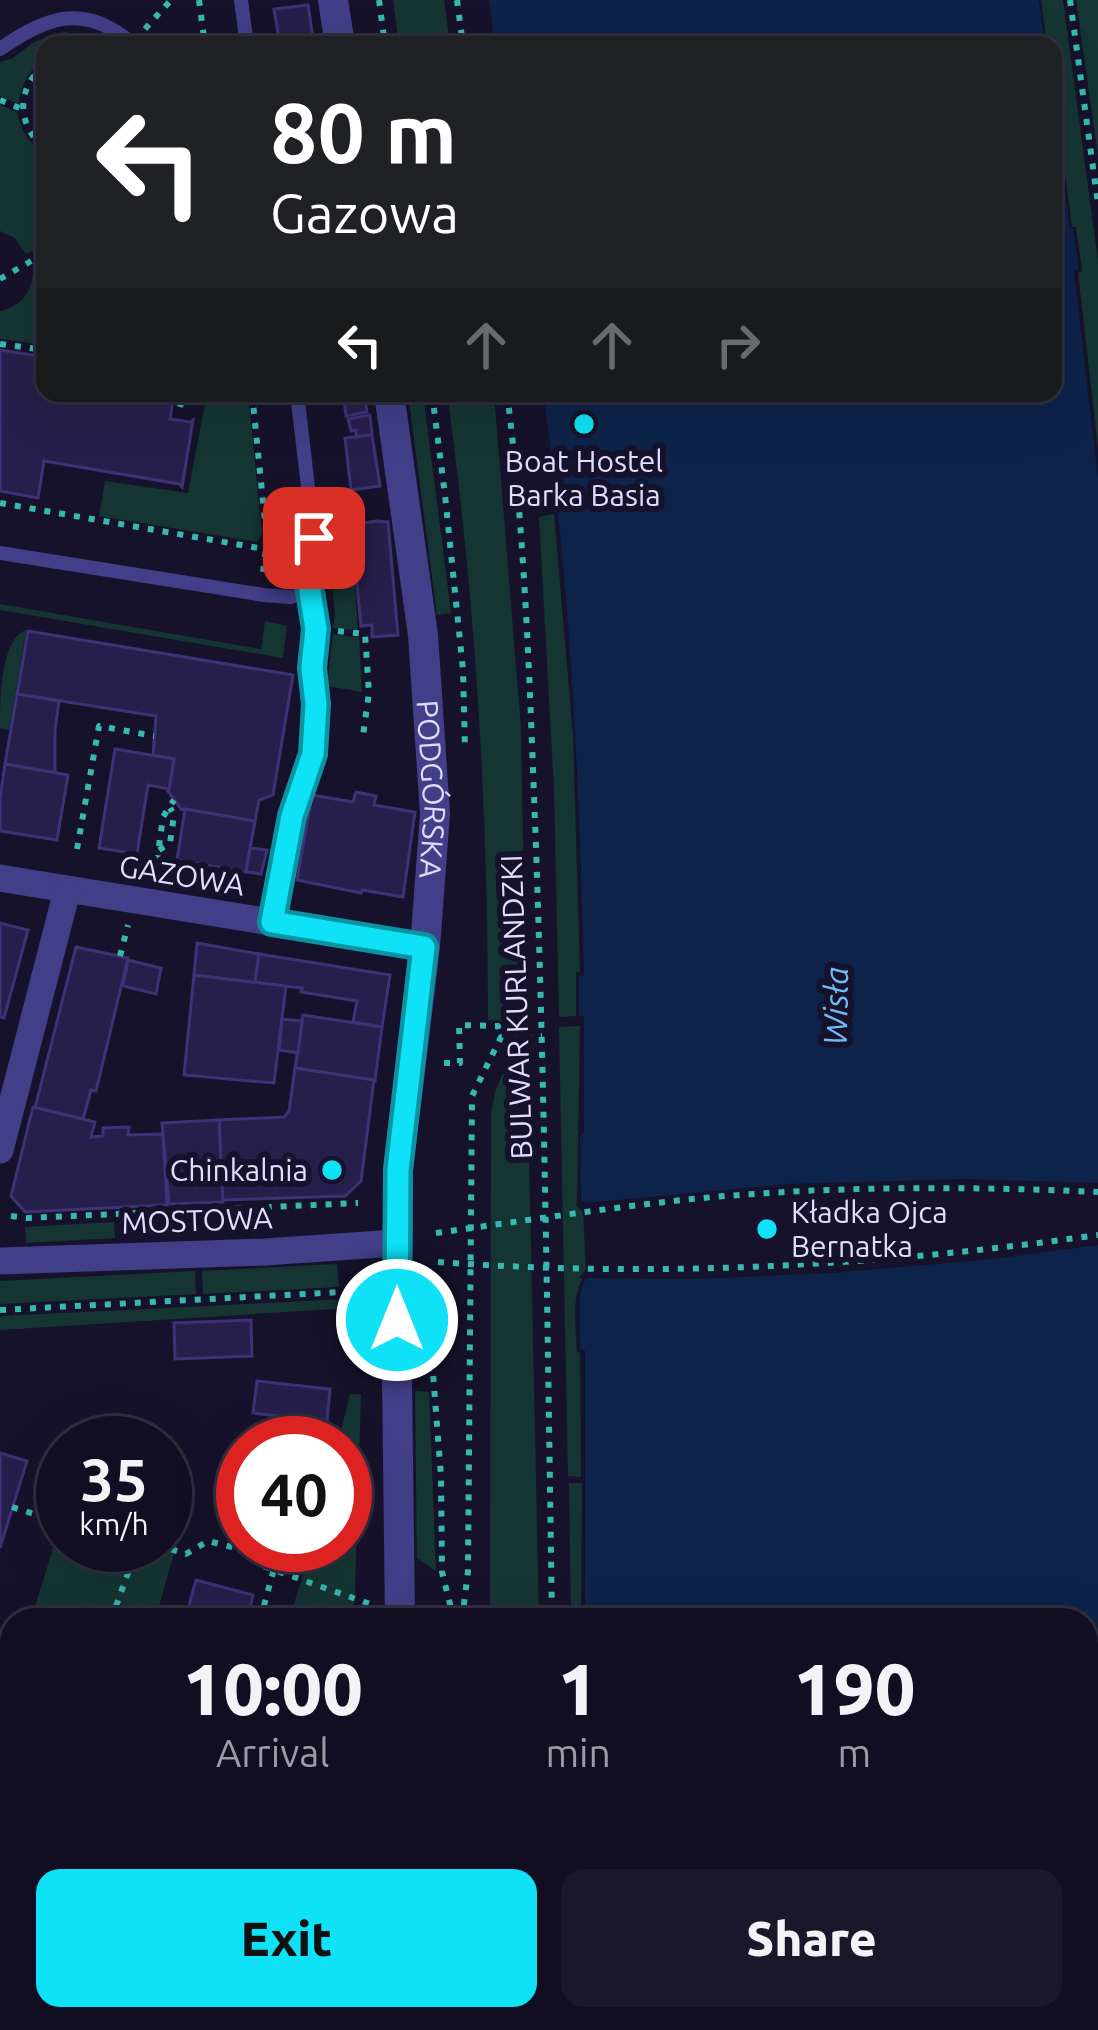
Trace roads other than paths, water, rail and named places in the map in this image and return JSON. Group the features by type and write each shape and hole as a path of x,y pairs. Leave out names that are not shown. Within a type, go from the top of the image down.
{"street":[{"path":"333,0 339,36"},
{"name":"PODGÓRSKA","path":"390,402 423,634 435,814 398,1170 400,1608"},
{"name":"GAZOWA","path":"0,878 424,947"},
{"path":"0,1150 67,891"},
{"name":"MOSTOWA","path":"0,1261 396,1244"}],"lane":[{"path":"241,0 247,36"},
{"path":"0,49 56,18 78,18 114,28 124,36"},
{"path":"272,922 292,816 313,754 316,704 312,668 316,629 310,591 314,538 298,402"},
{"path":"0,553 264,595 291,597 310,591"}],"water":[{"path":"489,0 1039,0 1044,36 494,36"},
{"name":"Wisła","path":"1062,170 1079,269 1074,271 1098,478 1098,1608 585,1608 585,1350 580,1349 580,1293 589,1278 586,1203 581,1201 582,902 567,611 544,402 1062,402"}],"place":[{"name":"Boat Hostel Barka Basia","path":"584,424"},
{"name":"Chinkalnia","path":"332,1170"},
{"name":"Kładka Ojca Bernatka","path":"767,1229"}]}
